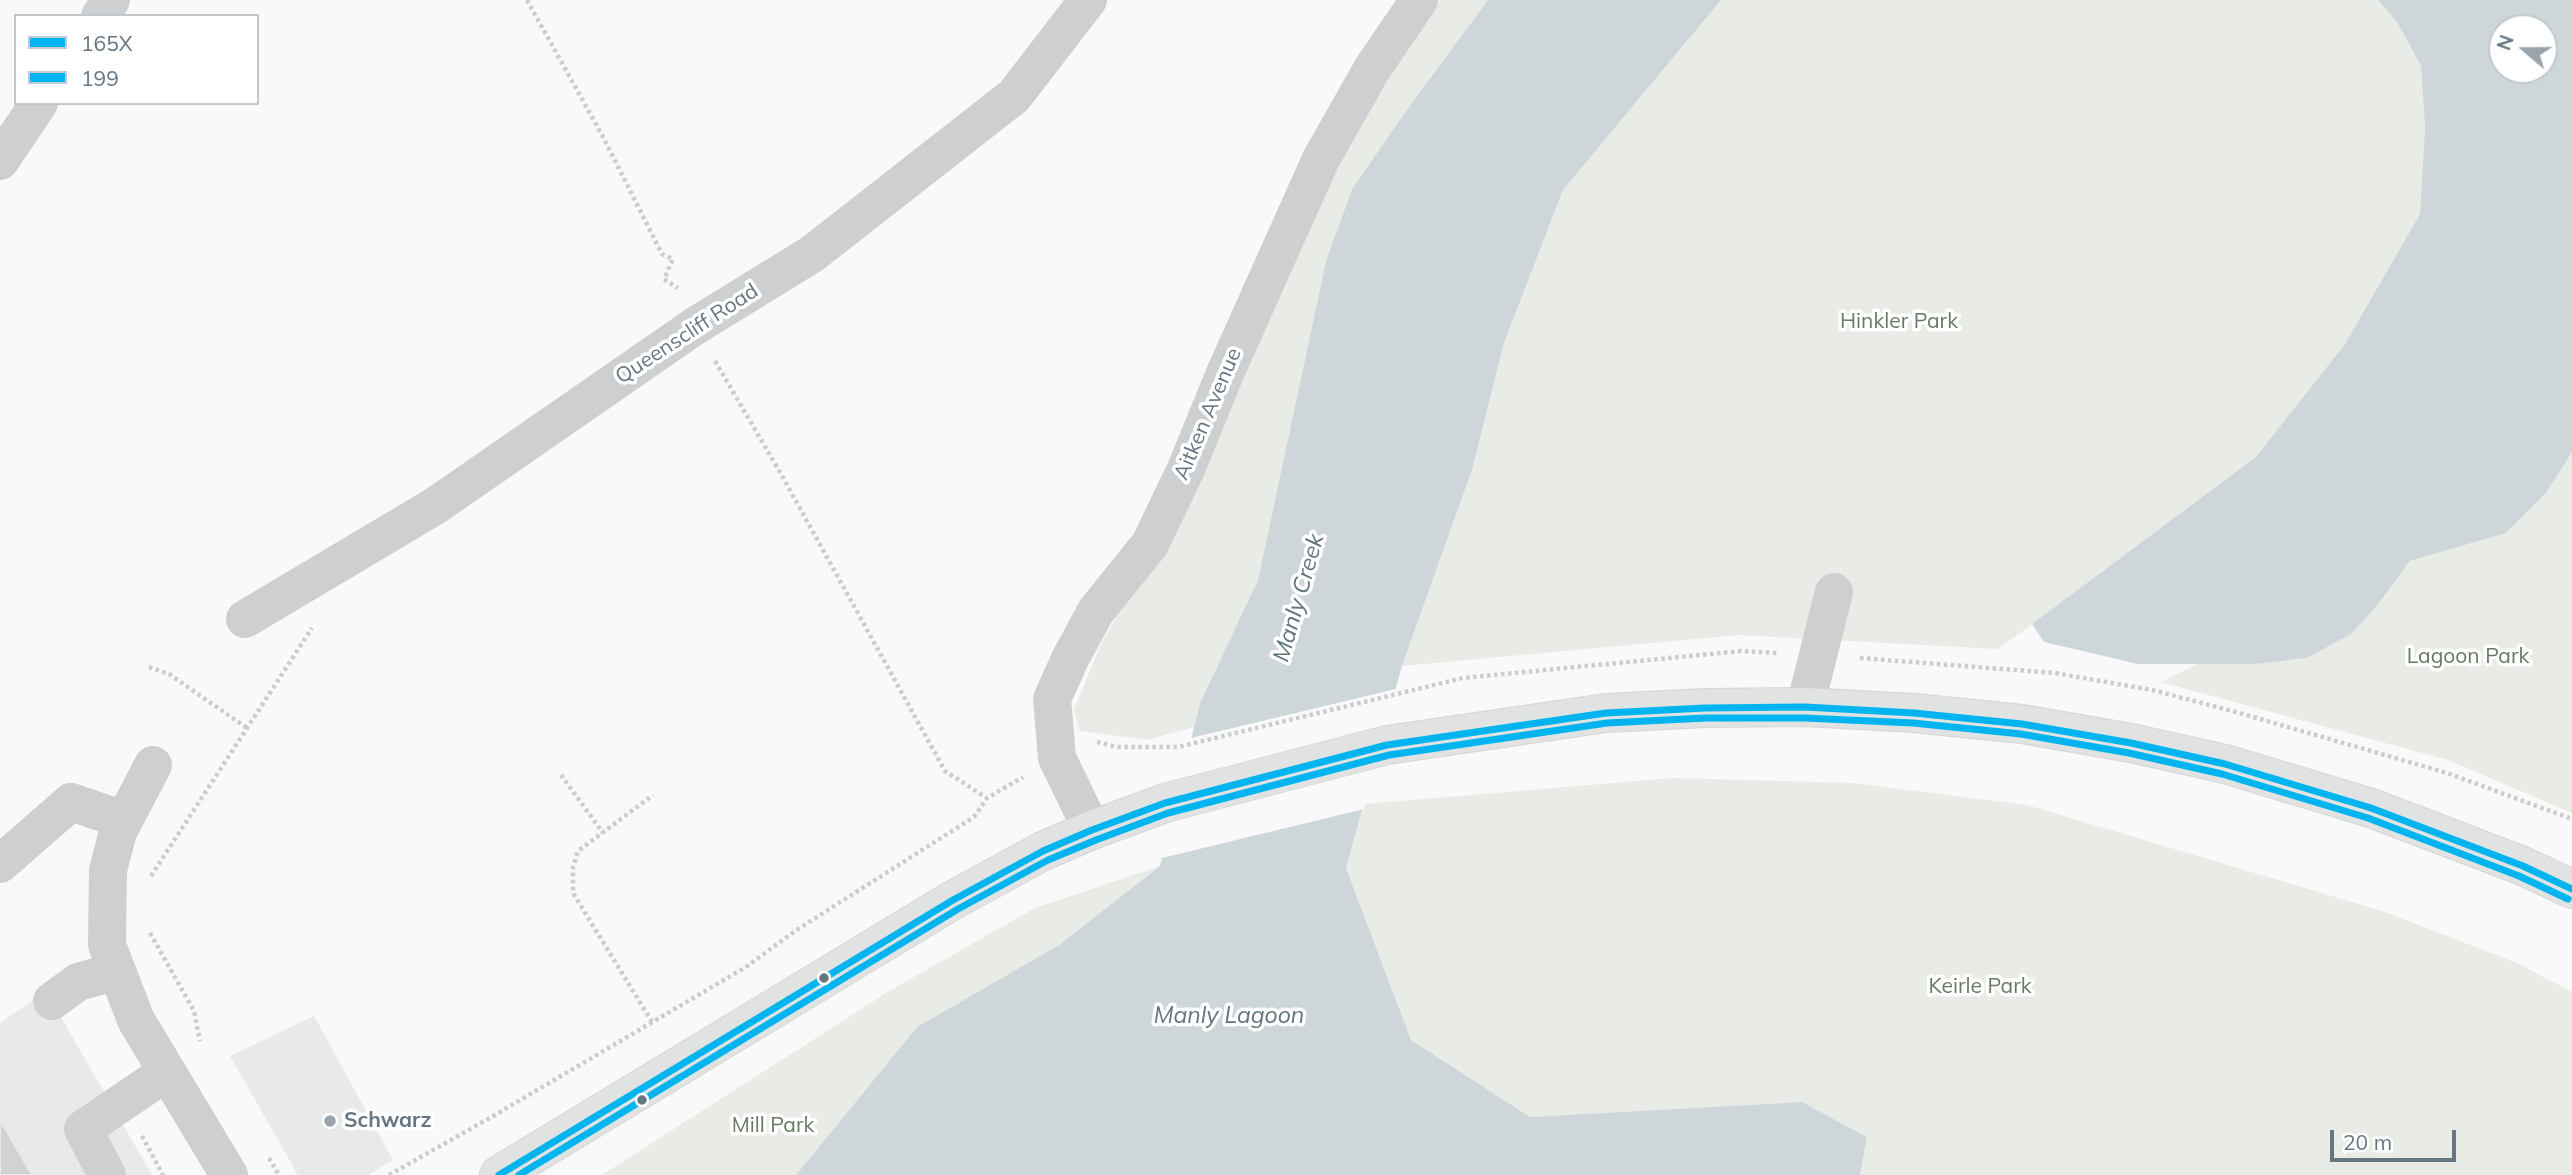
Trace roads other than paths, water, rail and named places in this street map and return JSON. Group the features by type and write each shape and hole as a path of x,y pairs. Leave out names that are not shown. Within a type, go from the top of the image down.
{"main road":[{"path":"499,1175 953,900 1043,851 1092,830 1166,803 1387,745 1606,713 1805,707 1914,713 2022,724 2131,743 2225,764 2371,808 2523,866 2572,889"}],"street":[{"name":"Queenscliff Road","path":"245,619 435,506 695,327 812,254 1014,96 1088,0"},
{"name":"Aitken Avenue","path":"1092,830 1057,758 1052,699 1096,611 1150,544 1186,469 1226,371 1321,159 1372,69 1419,0"},
{"path":"0,161 39,105"},
{"path":"1805,707 1834,592"},
{"path":"153,765 118,832 107,870 107,945 136,1020 229,1175"},
{"path":"0,863 71,802 124,820"},
{"path":"52,1001 78,982 117,971"},
{"path":"107,1175 83,1129 167,1072"}],"water":[{"name":"Manly Lagoon","path":"1488,0 1721,0 1563,190 1504,343 1472,470 1402,666 1346,868 1411,1040 1530,1117 1802,1102 1867,1137 1860,1175 796,1175 917,1027 1059,945 1160,866 1200,703 1258,580 1326,261 1352,189"},
{"path":"2378,0 2572,0 2572,452 2546,493 2506,533 2410,561 2376,607 2351,634 2307,658 2256,664 2138,664 2044,642 2032,624 2256,457 2345,344 2420,214 2425,127 2421,66 2397,22"}],"place":[{"name":"Schwarz","path":"330,1121"}],"park label":[{"name":"Hinkler Park","path":"1899,322"},
{"name":"Lagoon Park","path":"2468,657"},
{"name":"Keirle Park","path":"1980,987"},
{"name":"Mill Park","path":"773,1126"}],"water label":[{"name":"Manly Creek","path":"1299,598"}]}
